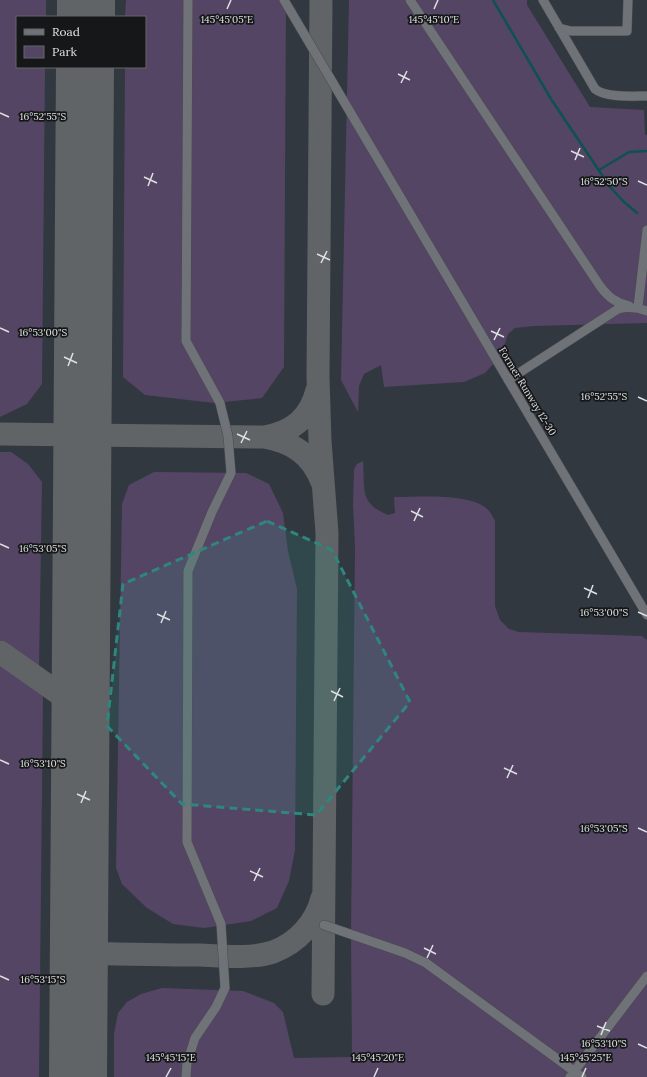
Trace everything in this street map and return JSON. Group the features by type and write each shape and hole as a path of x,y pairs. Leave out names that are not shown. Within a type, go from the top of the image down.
{"lane":[{"path":"186,1077 195,1038 216,1007 225,988 221,924 187,842 188,571 212,512 231,473 228,436 220,403 186,341 188,0"},
{"name":"Former Runway 12-30","path":"284,0 647,615"},
{"path":"410,0 605,294 618,304 647,311"},
{"path":"543,0 595,89 599,92 625,96 647,96"},
{"path":"559,28 571,31 627,31 628,0"},
{"path":"634,307 647,230"},
{"path":"508,380 618,309 634,307"},
{"path":"324,925 401,951 426,963 572,1074 582,1077"},
{"path":"572,1074 647,976"}],"highlighted area":[{"path":"267,521 332,550 410,702 316,815 182,804 107,726 123,584"}],"shaded area":[{"path":"0,0 647,0 647,1077 0,1077"}],"green space":[{"path":"0,0 46,0 46,16 16,16 16,68 45,68 42,384 27,404 0,417"},
{"path":"126,0 286,0 284,367 262,398 214,403 145,395 123,377 125,68 146,68 146,16 125,16"},
{"path":"349,0 527,0 527,5 590,107 644,110 645,134 647,135 647,323 534,326 515,328 508,334 501,356 485,373 464,382 384,387 381,365 364,374 359,386 358,412 341,380"},
{"path":"0,452 11,452 28,464 42,482 39,667 0,640"},
{"path":"363,461 365,494 372,506 388,515 395,513 394,497 430,496 458,498 482,505 490,512 495,521 495,606 500,620 509,629 519,632 642,636 647,640 647,1077 114,1077 114,1034 118,1013 127,1002 141,994 162,988 243,991 274,1003 283,1012 294,1058 352,1057 351,934 355,548 353,505 354,469 357,464"},
{"path":"154,472 246,473 269,484 283,513 288,551 297,589 295,850 289,881 277,908 251,921 204,928 173,924 147,908 122,884 116,868 122,504 129,485"},
{"path":"0,663 43,694 39,1077 0,1077"}],"waterway":[{"path":"493,0 551,99 610,187 637,213"},
{"path":"599,170 629,152 647,151"}],"taxiway":[{"path":"321,0 318,376 320,441 327,533 323,994"},
{"path":"264,437 284,431 299,422 310,408 317,390"},
{"path":"0,434 264,437 284,442 300,451 313,464 322,482"},
{"path":"0,652 81,709"},
{"path":"79,953 237,956 256,956 265,954 282,948 297,938 310,924 322,898"}],"runway":[{"path":"86,0 86,16"},
{"path":"78,1077 85,68"}]}
